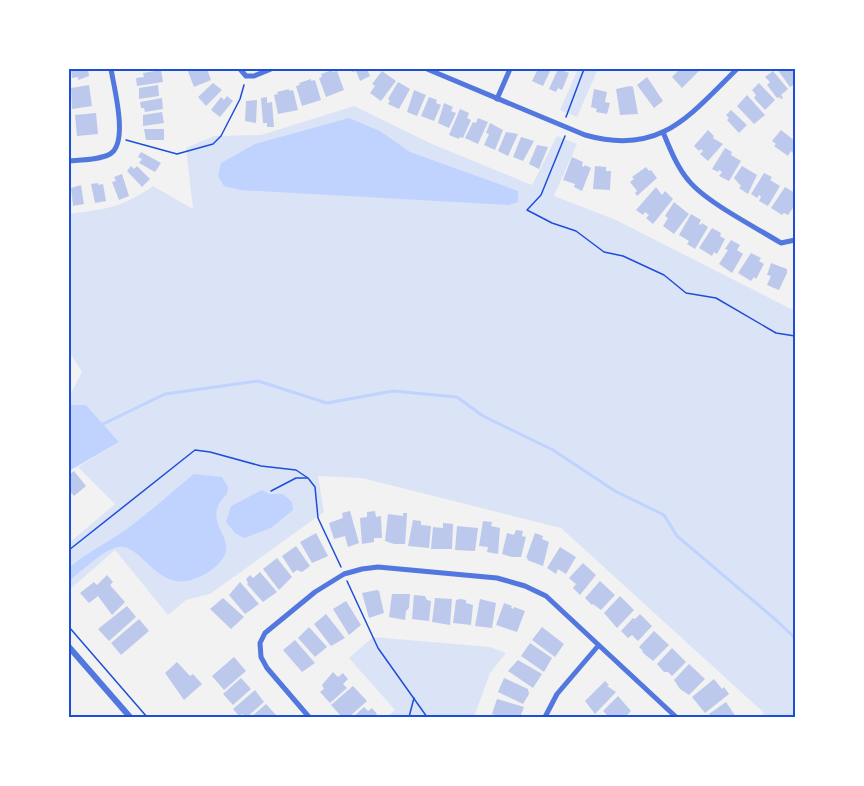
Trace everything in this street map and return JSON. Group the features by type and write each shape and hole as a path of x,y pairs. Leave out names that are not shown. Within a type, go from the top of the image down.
{"street":[{"path":"69,162 102,157 112,153 118,146 120,138 111,69"},
{"path":"240,69 246,76 254,76 271,69"},
{"path":"427,69 563,127 603,140 621,142 639,141 676,126 736,69"},
{"path":"497,99 510,69"},
{"path":"663,132 680,168 690,183 702,194 781,243 795,240"},
{"path":"309,717 267,668 261,657 260,643 265,633 315,592 344,574 362,568 378,567 497,578 525,586 546,596 676,717"},
{"path":"545,717 557,694 598,646"},
{"path":"69,647 130,717"}],"path":[{"path":"566,118 584,69"},
{"path":"120,138 177,154 213,144 221,136 240,99 246,76"},
{"path":"565,136 541,195 526,210 552,223 576,231 604,252 623,256 664,275 686,293 716,298 776,333 795,336"},
{"path":"69,550 195,450 261,466 296,470 308,478 315,487 318,518 341,568"},
{"path":"271,491 296,478 308,478"},
{"path":"347,581 378,648 427,717"},
{"path":"69,627 147,717"},
{"path":"409,717 414,697"}],"shaded area":[{"path":"578,69 598,69 577,117 560,110"},
{"path":"354,106 432,144 532,185 557,136 577,144 554,196 616,220 795,311 795,717 764,717 763,712 561,528 362,478 318,476 324,512 210,594 186,600 168,615 115,550 69,590 69,543 115,504 78,467 119,442 86,405 69,405 69,397 82,372 69,351 69,214 93,211 122,203 153,186 193,209 186,148 214,136 261,135"},
{"path":"373,637 490,647 506,653 490,673 474,717 387,717 395,710 349,658"}],"water":[{"path":"349,118 380,131 410,152 518,191 518,202 509,205 240,190 224,186 218,176 221,163 255,144"},
{"path":"69,405 86,405 119,442 69,471"},
{"path":"194,474 222,477 228,487 227,494 216,514 226,548 224,557 215,567 196,579 180,581 166,578 135,552 125,547 114,548 97,558 69,581 71,566 128,528"},
{"path":"262,490 269,494 283,494 292,502 293,510 271,528 244,538 235,533 226,522 231,506"}],"building":[{"path":"71,69 88,69 89,76 78,80 78,77 72,78"},
{"path":"187,69 207,69 211,80 194,87"},
{"path":"351,69 367,69 370,76 360,81 356,71 352,72"},
{"path":"538,69 551,69 543,86 532,81"},
{"path":"558,69 569,73 562,90 558,88 556,92 549,89"},
{"path":"680,69 701,69 682,88 672,77"},
{"path":"777,69 793,69 795,84 790,87"},
{"path":"161,70 163,82 137,86 136,78 144,77 143,73"},
{"path":"332,70 337,71 344,90 326,97 319,78 322,77 321,74"},
{"path":"382,71 396,81 381,101 370,93 375,86 372,84"},
{"path":"773,71 788,89 781,95 783,98 781,99 777,98 767,85 770,82 765,77"},
{"path":"647,77 663,101 654,108 637,85"},
{"path":"311,79 311,81 315,80 321,100 302,106 296,86"},
{"path":"398,82 410,89 399,109 388,104 390,101 388,99"},
{"path":"213,83 222,90 206,106 198,97"},
{"path":"759,83 775,100 765,110 754,98 756,95 752,90"},
{"path":"89,85 92,106 72,109 71,88"},
{"path":"158,85 159,96 139,99 139,88"},
{"path":"633,87 638,114 620,115 616,89"},
{"path":"289,89 289,91 293,90 298,110 278,114 274,95"},
{"path":"594,89 607,92 605,102 610,103 607,114 596,112 597,109 591,107"},
{"path":"414,90 426,95 417,116 407,112"},
{"path":"747,95 765,115 754,124 737,106"},
{"path":"227,96 233,101 220,117 211,110 221,97 224,100"},
{"path":"267,97 267,103 272,102 274,127 267,127 267,123 263,123 261,98"},
{"path":"429,97 437,100 436,103 441,105 434,121 421,116"},
{"path":"162,98 163,109 145,112 144,108 141,108 140,102"},
{"path":"257,100 256,123 245,121 246,101"},
{"path":"444,103 453,107 451,111 456,113 449,128 438,123"},
{"path":"460,109 469,113 467,118 471,120 463,138 459,139 449,135"},
{"path":"731,110 747,125 739,133 727,120 729,118 726,115"},
{"path":"162,112 164,123 143,126 143,115"},
{"path":"96,113 98,134 77,136 75,115"},
{"path":"478,118 488,122 478,144 465,138 473,122 476,123"},
{"path":"490,123 503,130 495,150 484,145 489,134 486,133"},
{"path":"144,129 164,129 164,140 146,140"},
{"path":"708,130 714,136 713,138 723,144 708,161 700,154 703,151 701,149 699,151 694,146"},
{"path":"781,130 795,141 795,151 793,153 791,151 788,156 774,146 776,144 772,141"},
{"path":"506,132 518,134 508,156 498,151"},
{"path":"521,137 534,141 523,161 513,157"},
{"path":"537,145 548,147 539,169 529,164"},
{"path":"725,148 741,161 729,181 719,176 722,172 712,169"},
{"path":"141,152 161,163 155,172 139,163 142,159 138,157"},
{"path":"572,157 583,162 582,166 591,168 582,191 574,187 575,184 563,180"},
{"path":"131,166 134,169 137,166 150,179 142,187 127,171"},
{"path":"595,166 606,167 606,171 611,171 610,190 593,189"},
{"path":"742,166 757,175 748,194 739,188 741,186 734,178"},
{"path":"646,167 657,178 637,196 635,193 637,191 630,182 634,179 632,177"},
{"path":"764,173 772,177 770,180 780,186 768,206 759,201 761,197 759,195 757,198 751,194"},
{"path":"122,174 129,196 119,200 112,182 116,181 114,177"},
{"path":"98,183 98,185 103,184 106,201 95,203 91,184"},
{"path":"81,185 84,204 73,206 71,188"},
{"path":"656,187 662,195 665,191 673,199 653,224 646,218 649,215 645,212 643,215 636,210"},
{"path":"785,187 795,193 795,205 788,215 784,213 782,215 771,208"},
{"path":"674,202 689,214 674,234 663,226 668,218 665,216"},
{"path":"691,214 701,220 699,224 702,223 708,227 695,249 687,244 689,241 679,235"},
{"path":"712,228 721,233 720,236 725,239 717,254 714,252 712,256 699,248"},
{"path":"731,240 740,245 737,250 743,254 732,273 719,264"},
{"path":"751,253 761,258 759,261 764,264 756,279 754,277 751,281 738,273"},
{"path":"771,263 787,269 779,290 767,285 771,276 767,275"},
{"path":"74,471 86,486 74,496 69,490 69,475"},
{"path":"350,511 359,543 348,547 345,536 334,539 329,523 343,518 342,513"},
{"path":"375,511 376,517 381,516 382,538 374,538 374,542 362,544 360,518 367,517 367,512"},
{"path":"403,513 407,513 405,544 385,541 388,514 403,516"},
{"path":"413,520 421,521 421,525 431,526 429,548 408,546"},
{"path":"483,521 492,522 491,526 500,528 498,554 487,552 488,547 479,546"},
{"path":"443,523 453,524 452,549 431,549 433,527 443,528"},
{"path":"457,526 478,528 475,551 455,550"},
{"path":"516,530 523,531 522,536 526,537 521,557 502,554 507,533 514,535"},
{"path":"316,533 328,556 312,563 300,542"},
{"path":"535,533 543,536 542,539 549,542 543,566 526,558"},
{"path":"296,546 310,566 302,572 297,570 293,573 282,556"},
{"path":"560,547 576,557 566,574 558,569 556,574 547,568"},
{"path":"277,558 292,577 279,590 263,569"},
{"path":"583,563 596,575 580,595 573,588 576,584 569,578"},
{"path":"260,572 277,592 263,602 247,584 246,579 250,575 253,578"},
{"path":"107,575 113,582 110,585 125,602 112,615 98,596 89,603 80,593 94,582 97,585"},
{"path":"600,581 615,595 601,610 585,598"},
{"path":"240,582 259,604 245,614 229,595"},
{"path":"377,590 384,613 369,618 362,593"},
{"path":"392,594 410,594 405,620 389,617"},
{"path":"414,595 425,596 431,601 429,621 412,619"},
{"path":"620,596 634,610 617,628 604,613"},
{"path":"223,598 244,617 231,629 210,609"},
{"path":"435,598 452,599 450,625 432,622"},
{"path":"460,599 473,605 471,625 453,623 456,600"},
{"path":"480,599 496,603 492,628 475,626"},
{"path":"346,601 361,625 349,635 333,609"},
{"path":"504,603 512,606 513,609 514,607 525,611 517,632 496,625"},
{"path":"127,606 136,617 109,641 98,629"},
{"path":"326,614 345,638 331,646 314,624"},
{"path":"640,614 652,626 638,641 632,635 628,638 621,631"},
{"path":"139,619 149,631 121,655 111,643"},
{"path":"309,627 327,647 315,657 298,638"},
{"path":"542,627 564,644 555,657 532,640"},
{"path":"654,631 669,645 653,661 639,647"},
{"path":"295,640 315,663 302,672 283,650"},
{"path":"530,643 552,658 544,672 521,656"},
{"path":"672,648 686,662 672,676 664,672 657,664"},
{"path":"234,657 246,671 224,690 212,676"},
{"path":"518,660 542,674 533,688 508,671"},
{"path":"177,662 190,676 193,674 202,684 184,700 165,673"},
{"path":"689,664 705,679 689,695 680,689 674,680"},
{"path":"333,672 338,677 343,673 348,679 343,684 347,688 330,703 320,692 324,689 322,685"},
{"path":"241,678 251,689 233,705 223,694"},
{"path":"504,678 528,689 529,694 523,704 498,692"},
{"path":"714,679 729,694 705,713 692,697"},
{"path":"605,681 609,685 607,686 616,692 595,714 585,701"},
{"path":"353,686 367,701 349,717 342,717 331,705"},
{"path":"255,690 264,702 247,717 242,714 239,716 233,709"},
{"path":"618,696 631,711 625,717 609,717 603,711"},
{"path":"497,699 524,707 520,717 501,717 492,714"},
{"path":"726,702 736,717 711,717 709,714"},
{"path":"266,704 276,715 274,717 251,717"},
{"path":"364,707 368,711 372,708 377,714 374,717 353,717"}],"waterway":[{"path":"103,424 165,394 258,381 327,403 393,391 457,397 483,416 553,450 615,491 664,515 677,536 795,638"}]}
